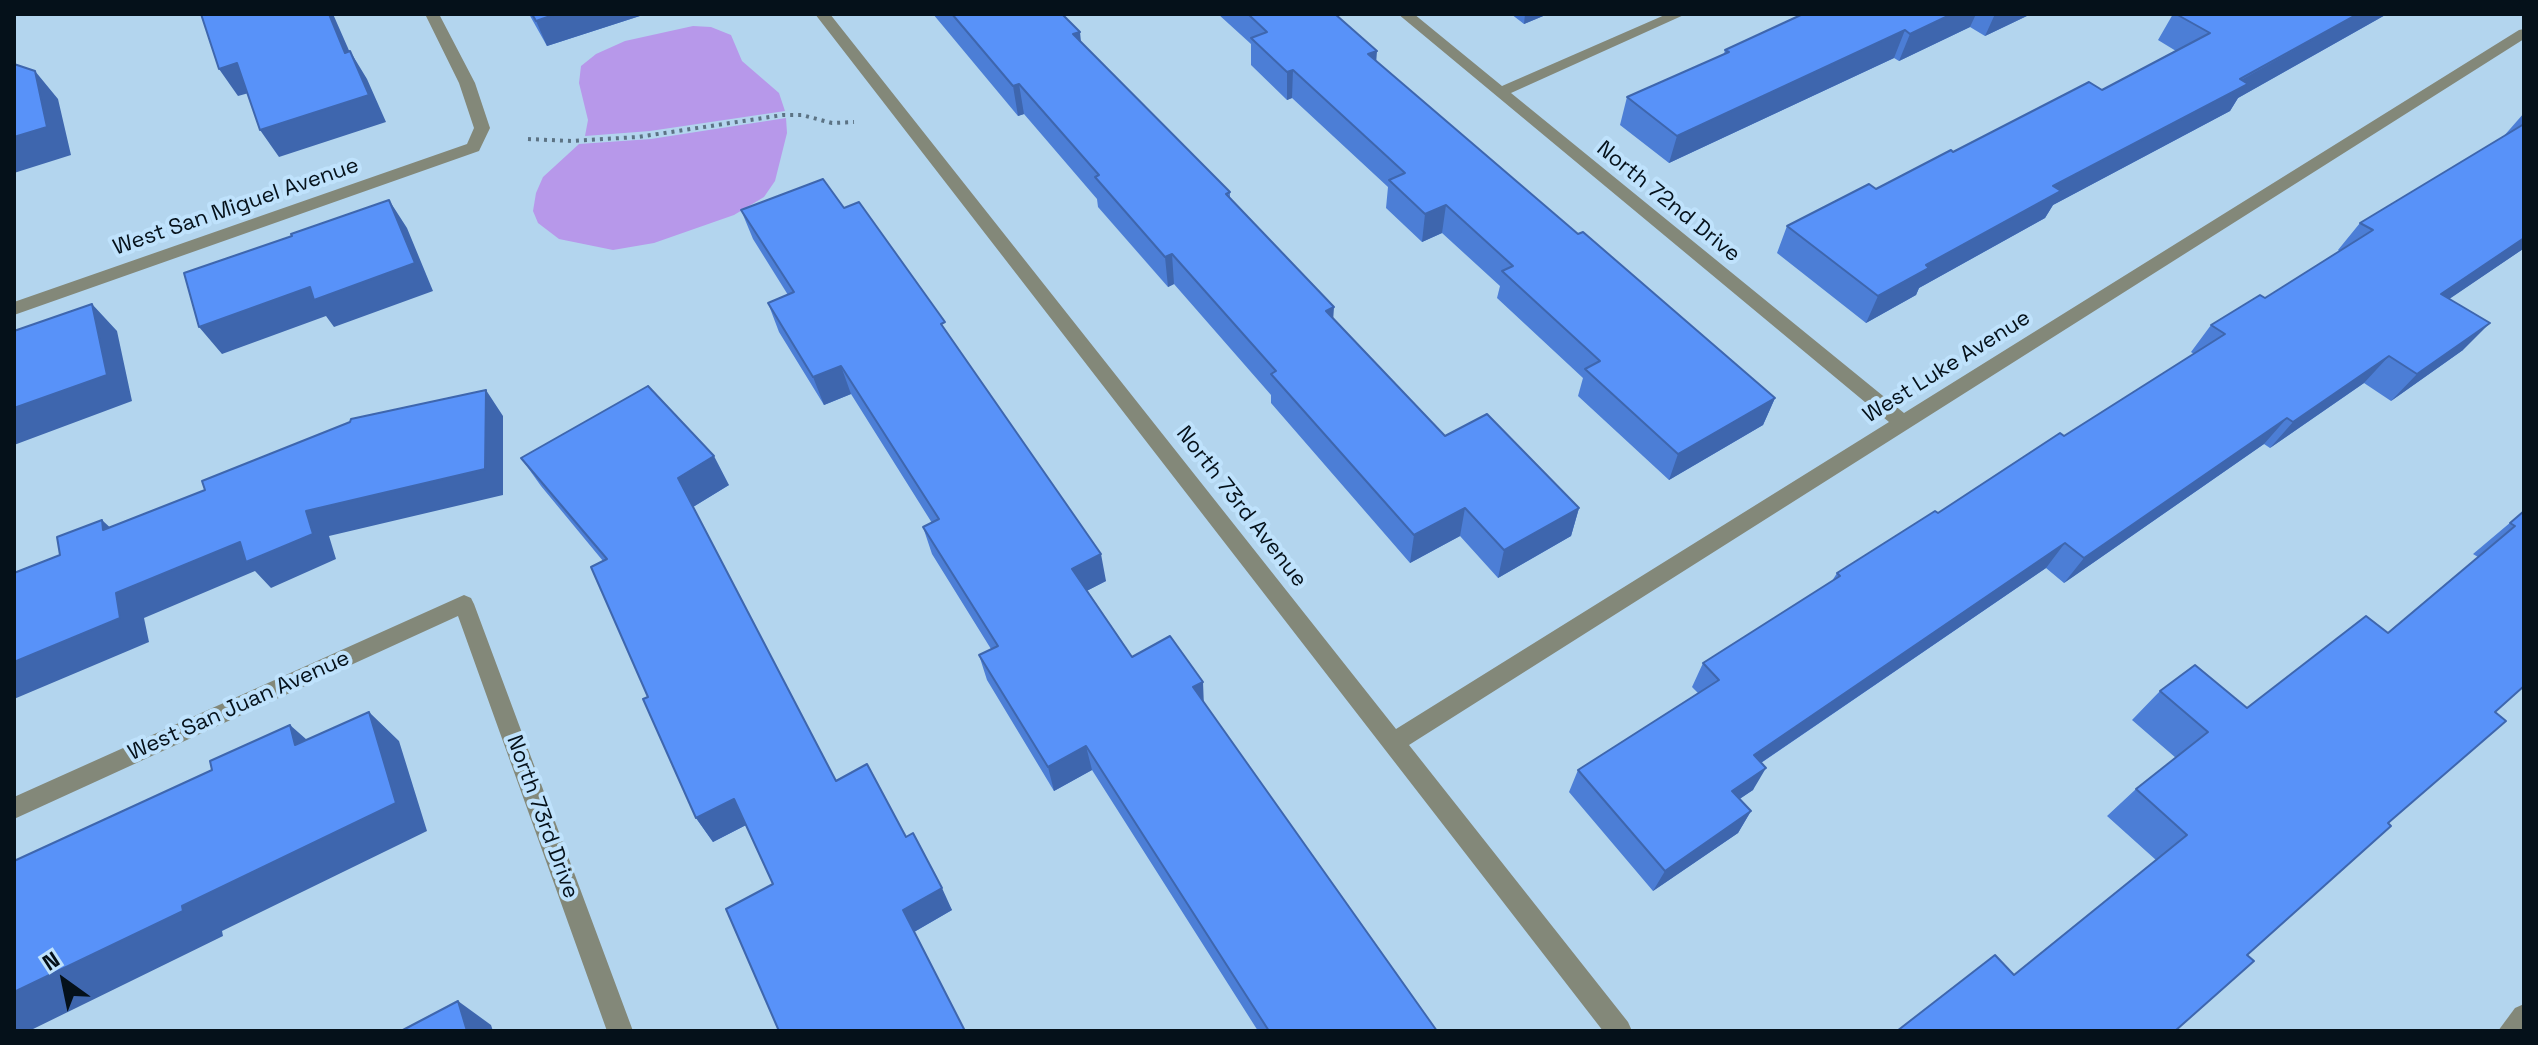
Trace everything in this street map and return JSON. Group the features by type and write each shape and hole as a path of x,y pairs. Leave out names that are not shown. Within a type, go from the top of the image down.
{"street":[{"name":"West San Miguel Avenue","path":"14,309 473,147 482,128 467,83 432,14"},
{"name":"North 73rd Avenue","path":"822,14 1619,1031"},
{"name":"North 72nd Drive","path":"1405,14 1903,423"},
{"path":"1500,92 1679,14"},
{"name":"West Luke Avenue","path":"1395,742 2524,33"},
{"name":"West San Juan Avenue","path":"14,808 464,604"},
{"name":"North 73rd Drive","path":"464,604 620,1031"},
{"path":"2511,1031 2524,1017"}],"path":[{"path":"528,139 571,141 638,137 783,115 802,115 832,123 854,122"}],"shaded area":[{"path":"693,26 711,27 731,35 742,61 779,93 785,111 650,131 585,136 588,120 579,83 581,66 596,54 625,41"},
{"path":"786,118 787,133 775,181 764,197 734,215 654,243 613,250 559,239 538,223 533,211 543,177 579,144 651,139"}],"building":[{"path":"201,14 329,14 345,53 350,51 369,95 260,130 237,63 219,69"},
{"path":"532,14 556,14 536,21"},
{"path":"952,14 1062,14 1080,32 1073,34 1230,192 1226,194 1334,307 1326,311 1445,436 1487,414 1579,508 1504,550 1465,508 1414,535 1271,374 1276,371 1172,254 1165,257 1095,177 1099,175 1019,84 1013,86"},
{"path":"1248,14 1335,14 1377,51 1368,54 1578,234 1583,232 1775,398 1678,454 1585,369 1600,361 1502,271 1513,266 1446,205 1425,214 1389,180 1405,173 1293,70 1287,72 1251,38 1267,32"},
{"path":"1803,14 1952,14 1910,34 1905,30 1677,136 1627,97 1729,52 1725,50"},
{"path":"2176,14 2358,14 2240,79 2248,84 2053,186 2061,191 1926,265 1929,268 1878,296 1787,226 1869,184 1876,189 2089,82 2102,90 2210,33"},
{"path":"14,64 35,71 47,127 14,137"},
{"path":"2524,124 2524,238 2441,294 2490,323 2417,374 2389,356 2293,422 2287,418 2084,558 2065,543 1754,755 1766,768 1732,791 1751,811 1665,871 1578,770 1719,680 1703,663 1935,511 1938,513 2060,433 2064,436 2225,334 2211,325 2260,295 2265,298 2373,230 2360,223"},
{"path":"823,179 844,208 859,202 945,322 941,324 1101,554 1072,569 1132,657 1170,636 1203,682 1193,687 1437,1031 1269,1031 1086,746 1048,767 979,655 998,646 923,527 939,519 841,366 813,377 768,303 794,292 741,210"},
{"path":"389,200 415,263 314,300 310,287 199,327 184,273"},
{"path":"92,304 107,375 14,408 14,331"},
{"path":"648,386 714,456 678,478 836,781 867,764 906,837 913,833 942,888 903,910 965,1031 779,1031 726,909 773,884 734,799 696,818 643,699 648,697 591,567 607,559 521,458"},
{"path":"486,390 485,469 306,511 313,534 246,562 240,542 116,593 120,618 14,662 14,573 60,555 57,537 102,520 103,530 205,490 202,481 351,419"},
{"path":"2524,511 2524,686 2495,712 2506,721 2388,823 2391,826 2247,955 2254,961 2175,1031 1897,1031 1995,955 2014,975 2187,835 2136,789 2208,732 2160,691 2195,665 2247,708 2366,616 2388,633 2515,526 2510,523"},
{"path":"369,712 396,803 182,906 183,911 14,992 14,861 212,770 210,761 290,725 295,745"},
{"path":"458,1001 467,1031 401,1031"}]}
